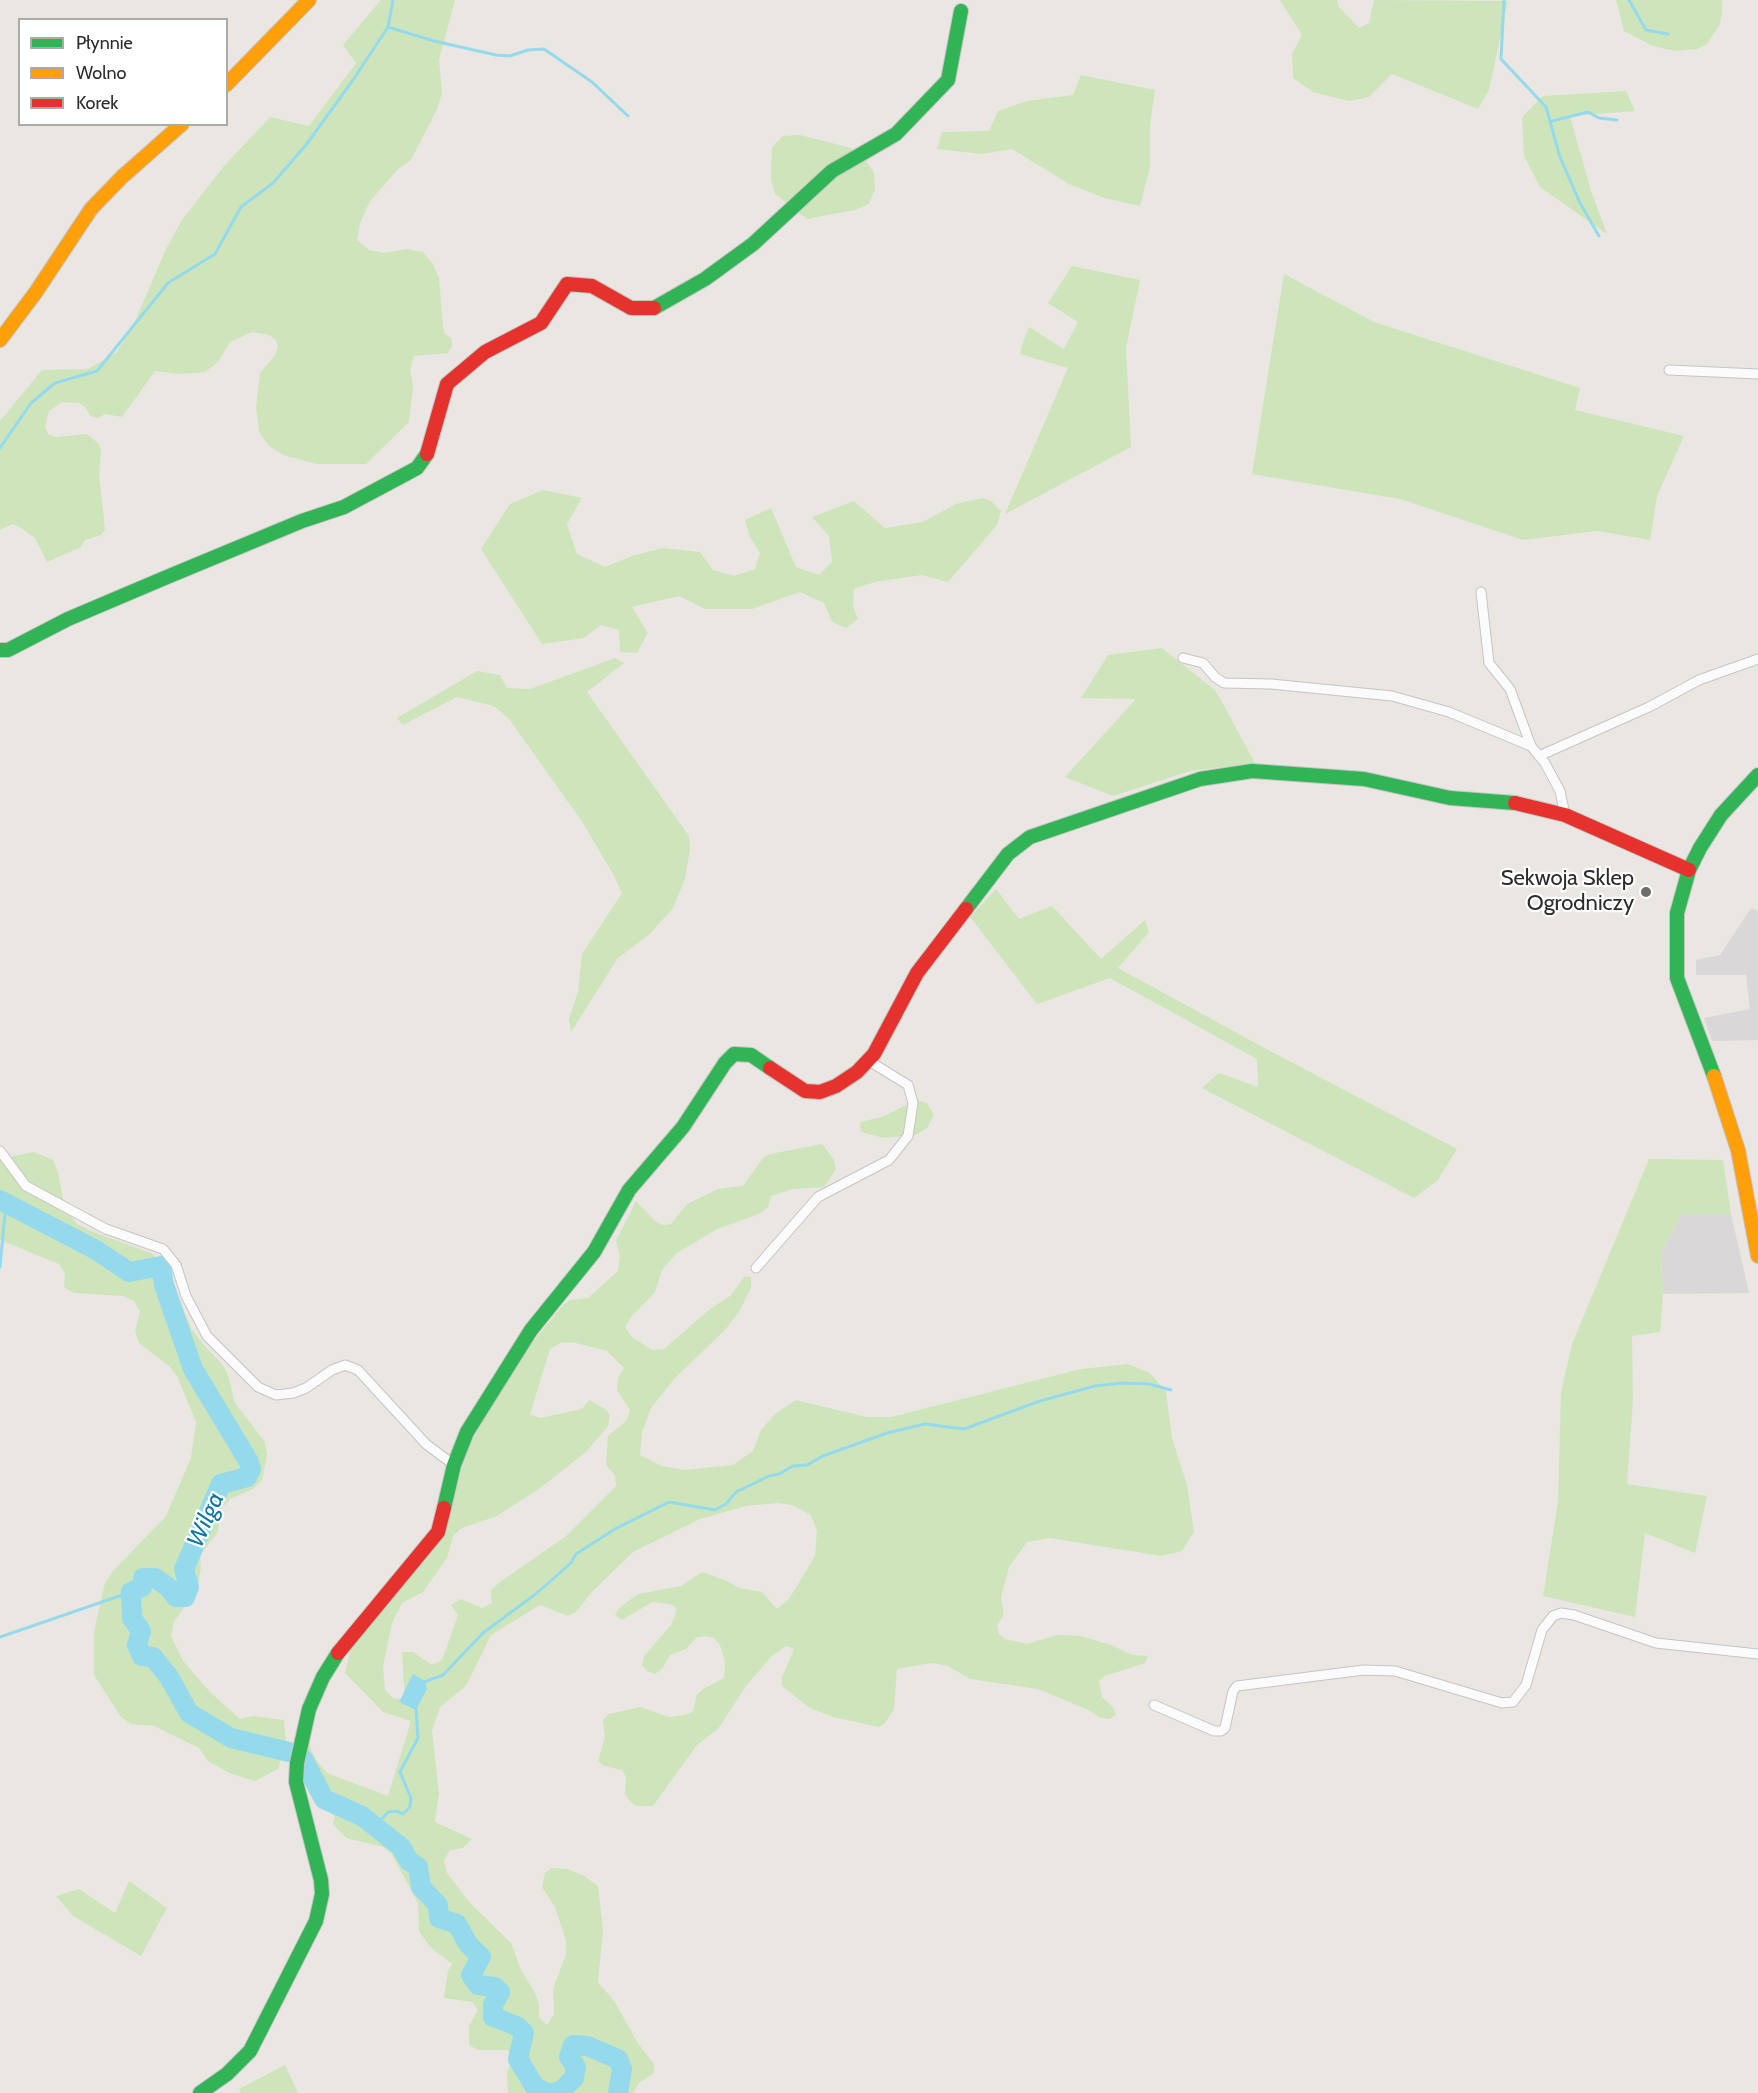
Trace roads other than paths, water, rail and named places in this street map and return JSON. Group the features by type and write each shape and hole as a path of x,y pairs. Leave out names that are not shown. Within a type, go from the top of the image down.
{"street":[{"path":"228,83 309,0"},
{"path":"0,650 8,650 68,619 167,577 302,521 344,507 417,468 428,453 447,384 485,352 524,334 541,323 567,284 592,286 631,308 653,309 705,279 753,244 832,171 896,134 948,80 961,11"},
{"path":"0,340 36,292 91,209 122,177 180,126"},
{"path":"1669,370 1758,374"},
{"path":"1481,592 1489,663 1510,689 1531,746 1560,791 1565,815"},
{"path":"1183,658 1203,663 1215,677 1224,683 1271,684 1392,696 1416,702 1449,712 1531,746"},
{"path":"1539,756 1649,707 1699,680 1758,659"},
{"path":"200,2093 227,2074 250,2051 316,1921 322,1894 321,1880 317,1857 296,1782 301,1738 315,1693 347,1639 438,1532 454,1465 474,1419 531,1330 594,1252 629,1190 683,1126 725,1063 734,1054 746,1053 793,1085 813,1092 836,1086 869,1061 889,1030 917,973 1008,854 1030,837 1108,808 1200,778 1252,771 1364,779 1450,798 1522,804 1565,815 1689,870"},
{"path":"1758,775 1721,815 1707,834 1689,870 1677,913 1677,978 1730,1124 1749,1197 1758,1256"},
{"path":"756,1268 818,1197 889,1160 908,1136 913,1103 908,1085 869,1061"},
{"path":"0,1151 26,1186 106,1229 163,1249 176,1265 186,1296 207,1336 258,1388 276,1395 293,1393 345,1365 358,1370 426,1444 454,1465"},
{"path":"1154,1705 1214,1731 1221,1731 1225,1728 1233,1691 1237,1686 1364,1670 1395,1671 1502,1703 1513,1702 1526,1685 1542,1630 1553,1616 1561,1613 1574,1615 1656,1643 1758,1654"}],"water":[{"path":"413,1674 425,1681 427,1689 416,1710 399,1702"}],"waterway":[{"path":"0,448 31,403 55,383 97,371 168,283 215,254 241,207 273,183 306,145 353,80 388,27 393,0"},
{"path":"1504,0 1501,59 1546,107 1560,157 1580,203 1599,236"},
{"path":"1629,0 1646,30 1668,34"},
{"path":"388,27 434,41 496,55 510,56 528,50 544,49 592,82 628,116"},
{"path":"1552,121 1588,112 1599,118 1617,120"},
{"name":"Wilga","path":"0,1200 96,1250 129,1272 161,1266 164,1285 193,1369 251,1469 247,1477 221,1484 184,1569 189,1587 185,1597 176,1597 168,1587 155,1578 143,1578 142,1587 131,1592 132,1618 141,1631 137,1645 142,1656 153,1657 169,1677 189,1713 231,1738 289,1752"},
{"path":"0,1267 6,1203"},
{"path":"424,1682 443,1675 483,1633 537,1593 571,1563 576,1554 615,1529 669,1502 715,1510 726,1504 736,1492 769,1476 779,1474 793,1466 807,1465 823,1456 887,1433 925,1424 964,1429 1040,1401 1095,1386 1122,1383 1149,1384 1171,1390"},
{"path":"0,1637 131,1592"},
{"path":"367,1820 381,1820 388,1812 396,1811 403,1814 410,1807 411,1798 400,1772 418,1738 416,1708"},
{"name":"Wilga","path":"303,1759 324,1799 362,1816 401,1847 409,1861 418,1867 421,1887 438,1905 439,1918 457,1924 468,1944 481,1957 471,1975 478,1985 495,1987 500,1992 493,2005 493,2017 517,2026 524,2033 518,2059 535,2087 547,2093"},
{"name":"Wilga","path":"552,2093 561,2091 574,2078 576,2067 569,2057 573,2045 587,2046 618,2059 622,2069 618,2093"}],"place":[{"name":"Sekwoja Sklep Ogrodniczy","path":"1646,892"}]}
